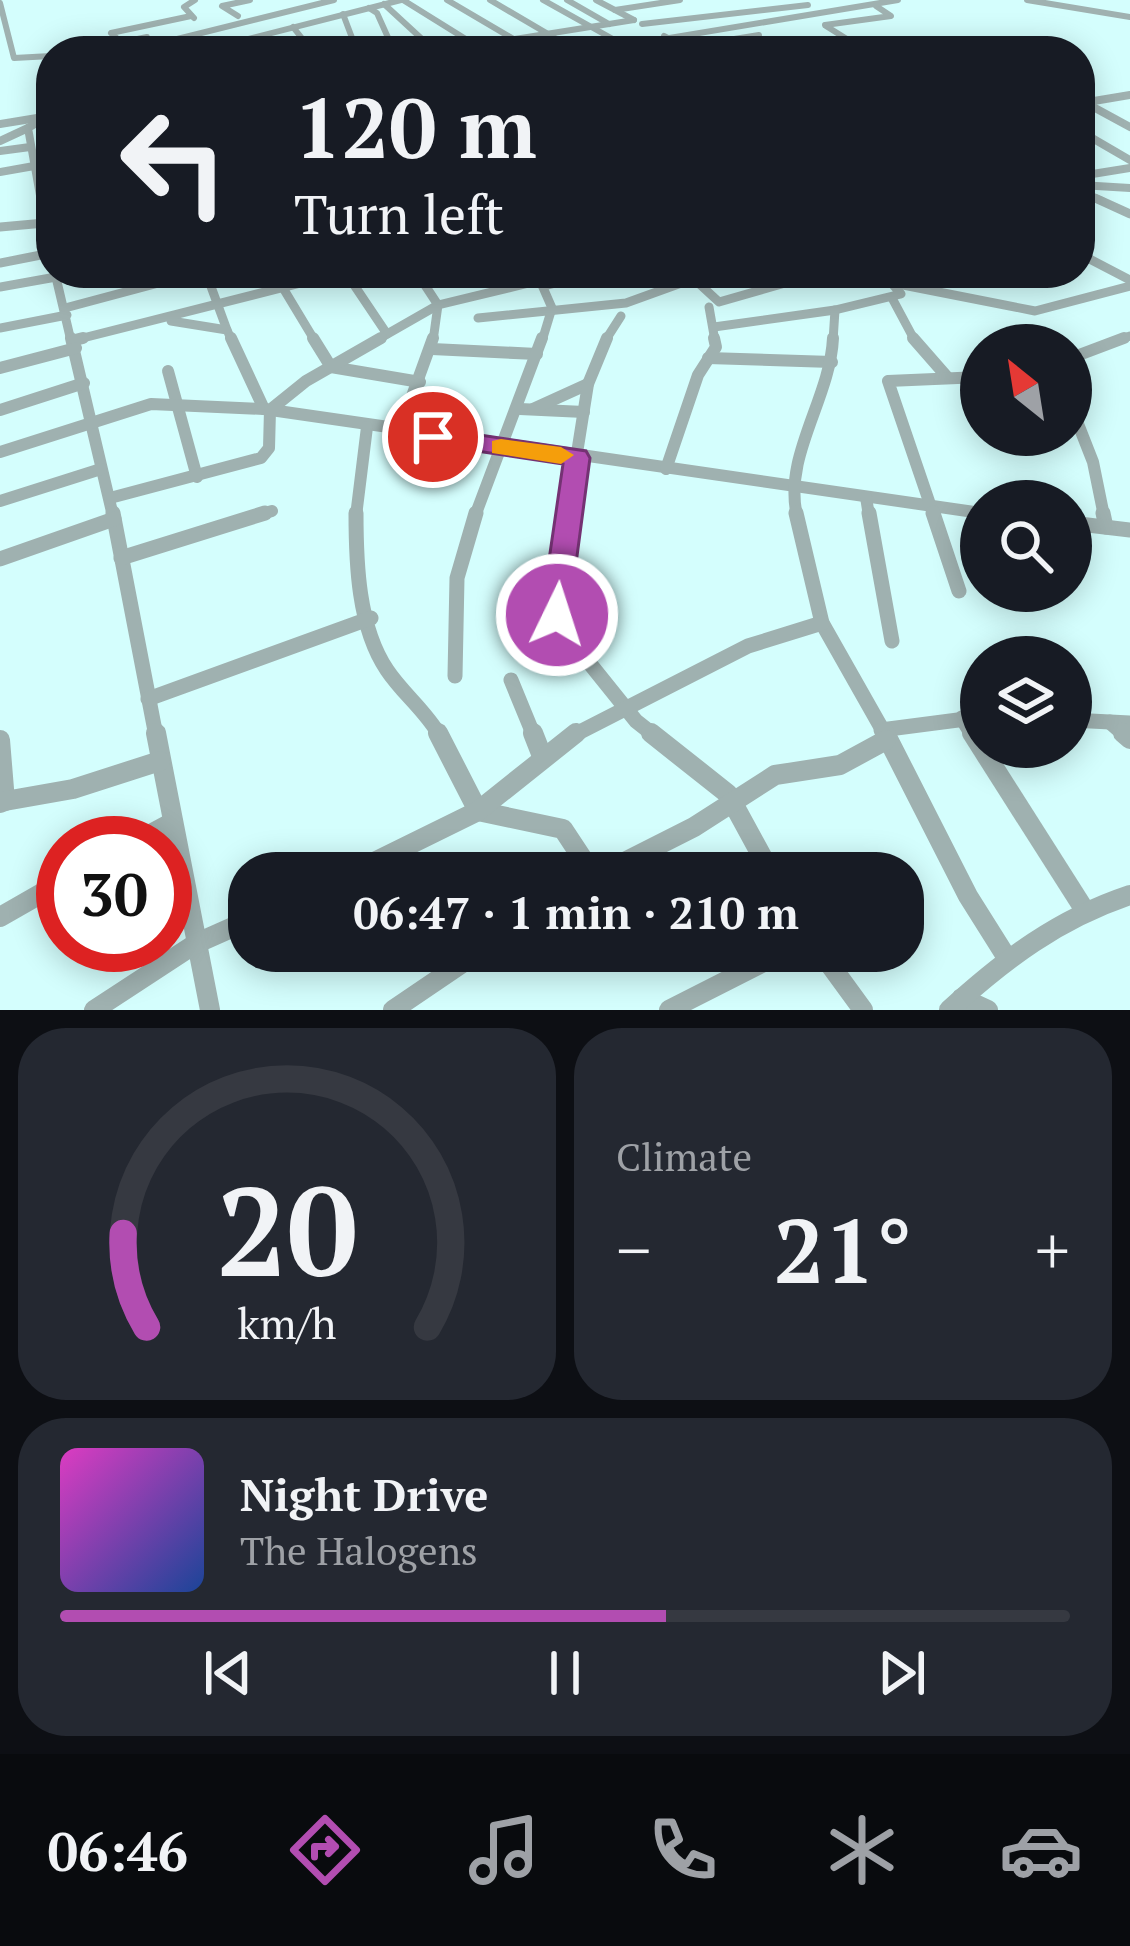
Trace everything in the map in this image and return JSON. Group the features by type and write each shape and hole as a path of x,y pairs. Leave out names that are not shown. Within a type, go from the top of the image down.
{"street":[{"path":"195,0 184,6 203,24"},
{"path":"300,0 316,6"},
{"path":"189,36 334,0"},
{"path":"258,36 402,0 457,36"},
{"path":"447,0 510,36"},
{"path":"543,0 604,36"},
{"path":"567,0 609,24"},
{"path":"596,0 663,35"},
{"path":"615,10 680,0"},
{"path":"537,36 597,30 710,7 807,9 898,0"},
{"path":"1027,0 1130,17"},
{"path":"494,2 516,1"},
{"path":"494,2 554,36"},
{"path":"0,3 14,58"},
{"path":"238,16 222,6 260,3 280,13"},
{"path":"152,36 238,16 260,3"},
{"path":"384,4 421,36"},
{"path":"825,25 891,16 873,5"},
{"path":"369,8 377,13 387,36"},
{"path":"597,30 609,24 749,8"},
{"path":"807,9 842,36"},
{"path":"659,36 807,9"},
{"path":"343,14 351,36"},
{"path":"116,36 112,32 191,16"},
{"path":"641,22 690,31"},
{"path":"293,27 300,36"},
{"path":"193,35 201,36"},
{"path":"754,36 759,35"},
{"path":"0,62 36,57"},
{"path":"1095,100 1130,99"},
{"path":"1095,109 1130,127"},
{"path":"0,124 36,118"},
{"path":"0,141 36,123"},
{"path":"28,128 36,176"},
{"path":"1095,141 1130,164"},
{"path":"0,152 31,147"},
{"path":"1095,178 1130,164"},
{"path":"0,172 34,166"},
{"path":"1095,185 1130,188"},
{"path":"1095,193 1130,214"},
{"path":"0,227 36,224"},
{"path":"0,263 36,252"},
{"path":"1095,263 1130,283"},
{"path":"0,286 36,279"},
{"path":"714,327 835,310 919,288 1035,311 1130,283"},
{"path":"60,288 110,498 172,816"},
{"path":"0,328 145,288"},
{"path":"110,498 261,458 269,448 267,409 227,330 212,288"},
{"path":"0,368 154,319 281,288 331,367 421,382"},
{"path":"354,288 387,334"},
{"path":"399,432 432,349 438,304 428,288"},
{"path":"267,409 438,304 504,288"},
{"path":"455,676 457,578 501,447 526,409 552,308 544,288"},
{"path":"595,288 599,304"},
{"path":"478,318 626,303 668,288"},
{"path":"704,288 719,302 768,288"},
{"path":"892,288 920,350 948,378"},
{"path":"484,293 500,315"},
{"path":"666,469 716,347 709,307"},
{"path":"835,310 832,362 790,486 821,623 923,800 986,925 1013,951"},
{"path":"621,316 602,344 588,384 561,552 558,624 623,708 735,802 760,852"},
{"path":"154,319 227,330"},
{"path":"1092,350 1130,336"},
{"path":"432,349 537,354"},
{"path":"708,358 832,362"},
{"path":"168,371 197,477"},
{"path":"959,591 888,381 960,378"},
{"path":"0,410 85,383"},
{"path":"526,409 588,384"},
{"path":"0,452 123,409 174,404 267,409 501,447 960,510"},
{"path":"526,409 584,412"},
{"path":"367,427 357,466 355,524 381,660 393,681 426,713 478,811 562,829 578,852"},
{"path":"1091,456 1106,527"},
{"path":"0,501 101,469"},
{"path":"866,497 892,641"},
{"path":"121,558 272,511"},
{"path":"0,560 114,519"},
{"path":"1092,525 1130,530"},
{"path":"148,699 370,618"},
{"path":"399,852 478,811 542,756 623,708 657,697 748,646 821,623"},
{"path":"511,680 542,756"},
{"path":"642,852 775,775 840,765 883,735 960,719"},
{"path":"1120,722 1130,739"},
{"path":"0,740 3,802 73,789 160,761"},
{"path":"1002,768 1084,909"},
{"path":"955,1004 1013,951 1084,909 1130,895"},
{"path":"0,917 36,896"},
{"path":"192,927 210,1010"},
{"path":"94,1010 195,944 228,929"},
{"path":"393,1010 449,972"},
{"path":"670,1010 743,972"},
{"path":"835,972 862,1010"},
{"path":"955,1004 988,1010"}],"slow traffic":[{"path":"501,447 561,455"}],"route":[{"path":"433,437 577,458 567,502 557,615"}]}
